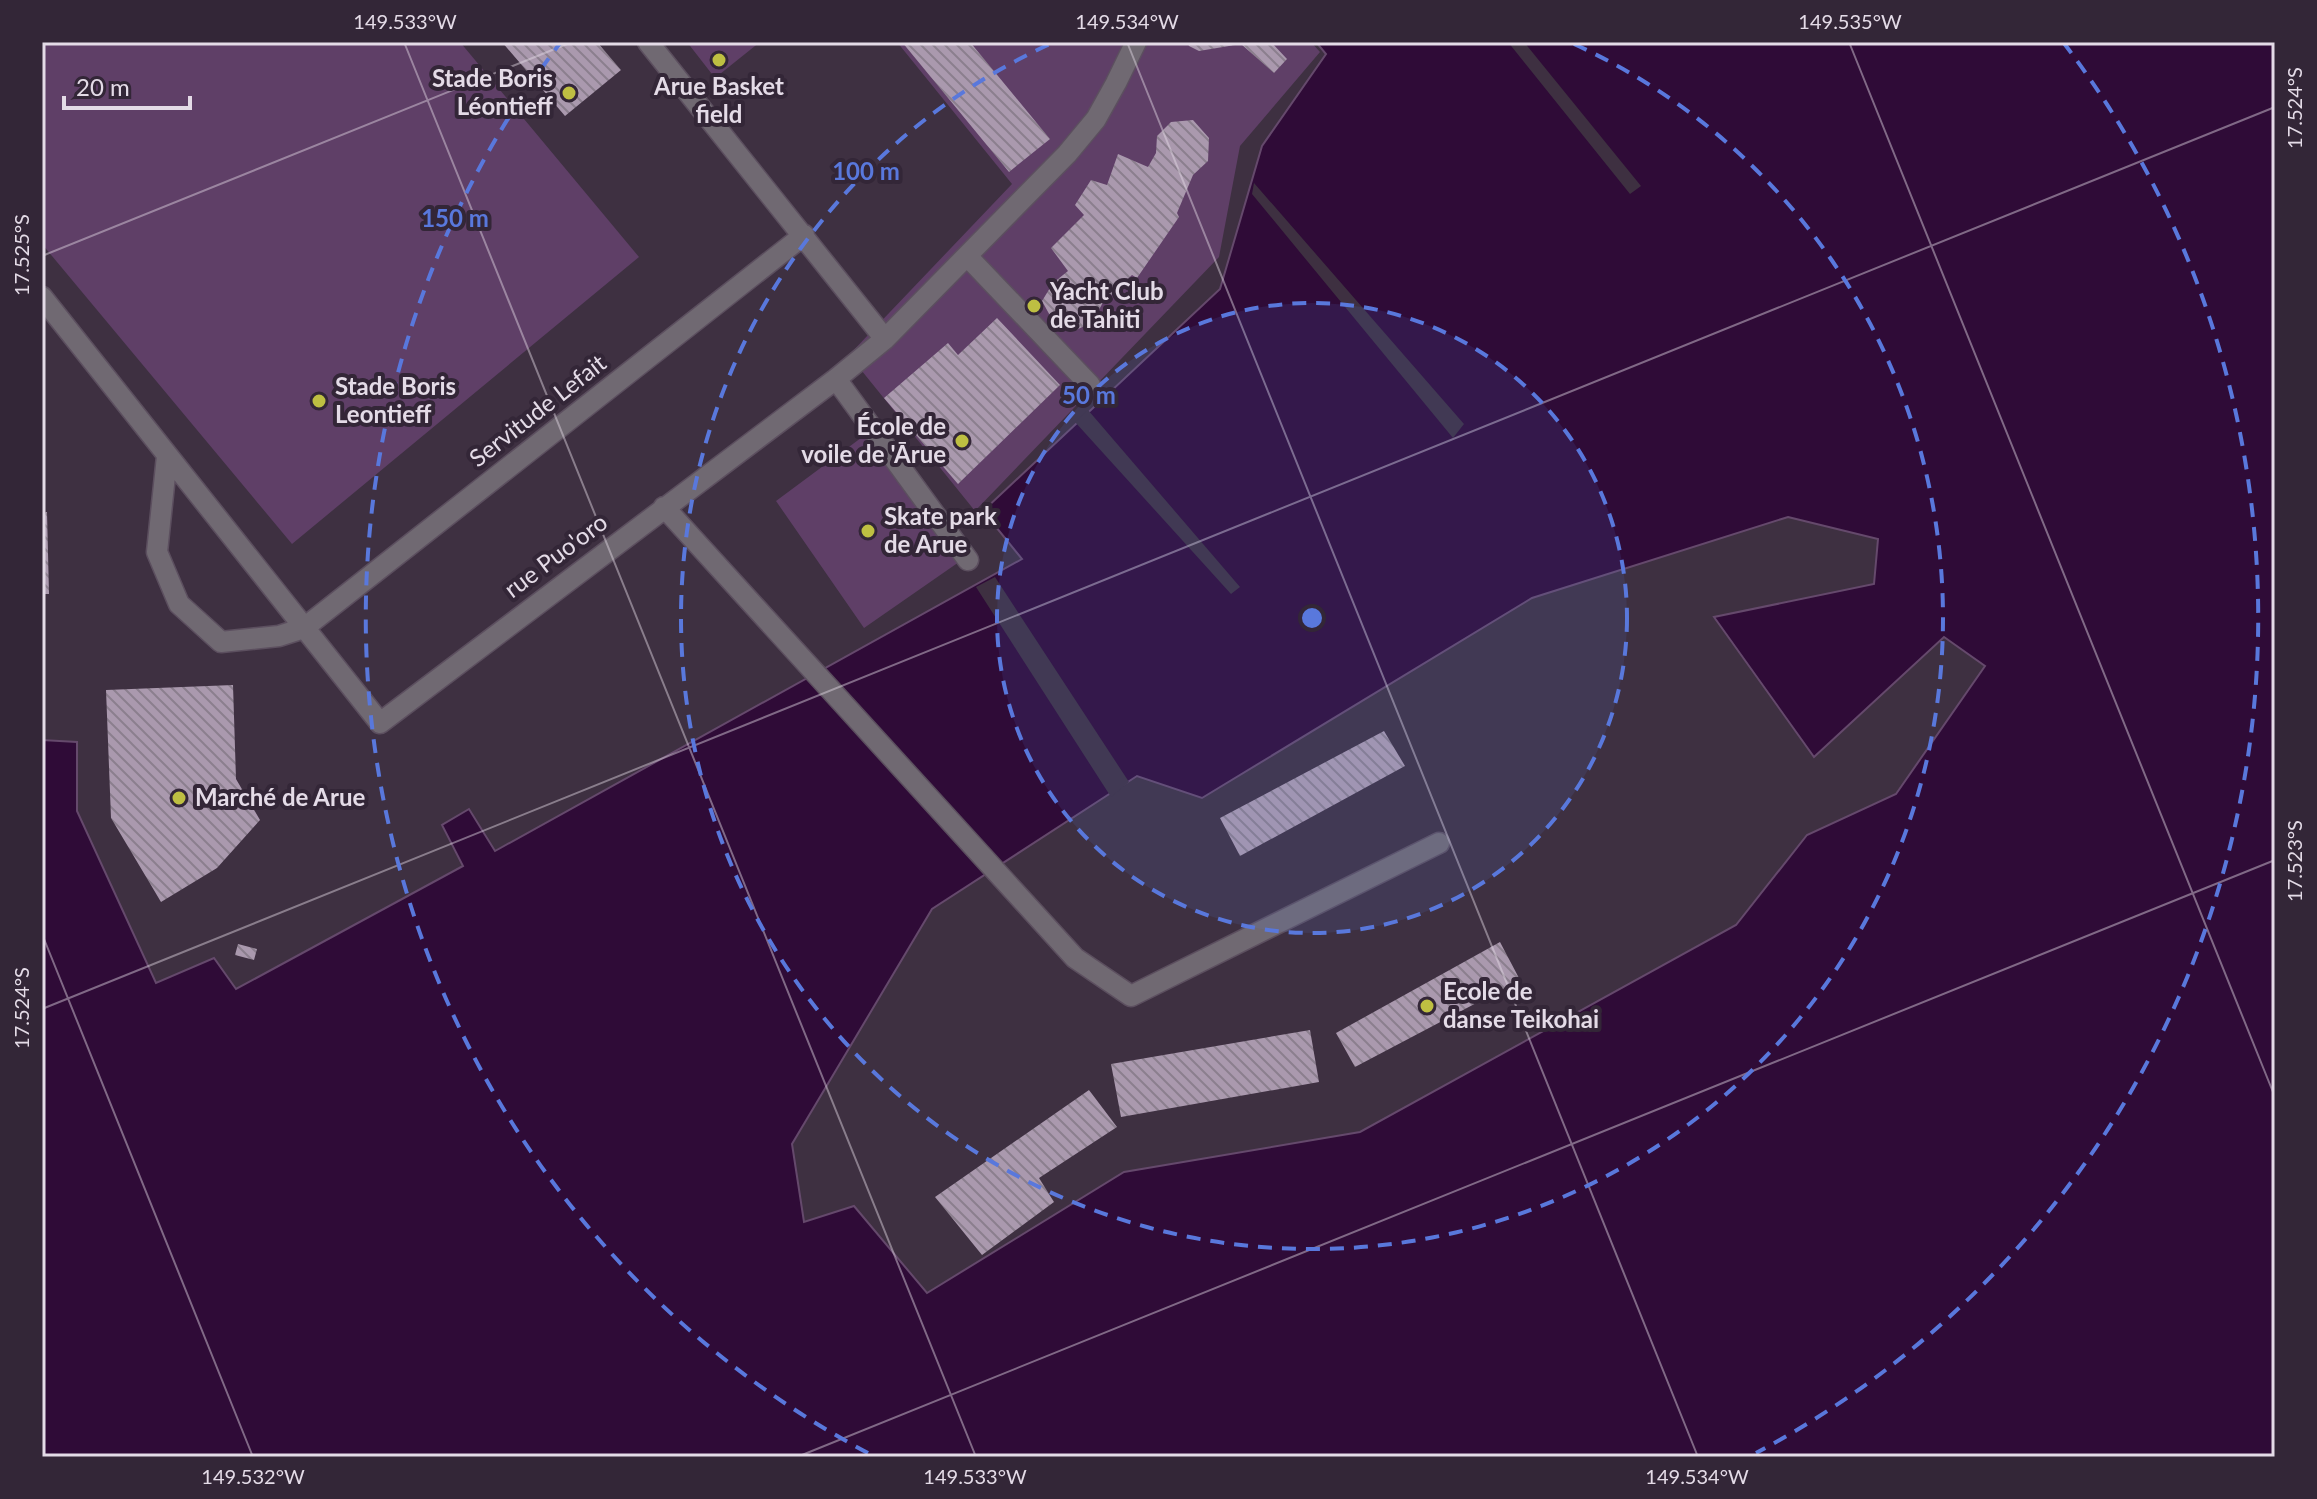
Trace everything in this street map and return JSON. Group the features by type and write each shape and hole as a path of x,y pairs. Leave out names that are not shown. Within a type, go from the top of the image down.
{"street":[{"path":"648,42 885,339"},
{"name":"rue Puo'oro","path":"42,297 380,723 885,339 1067,154 1096,119 1136,42"},
{"name":"Servitude Lefait","path":"304,628 804,235"},
{"path":"968,257 1090,385"},
{"path":"836,379 968,560"},
{"path":"167,456 157,552 179,604 221,642 279,636 304,628"},
{"path":"664,507 1075,958 1131,996 1439,843"}],"shaded area":[{"name":"Stade Boris Leontieff","path":"42,42 460,42 639,257 292,544 42,244"},
{"name":"Arue Basket field","path":"687,42 760,42 715,78"},
{"name":"Yacht Club de Tahiti","path":"897,42 1311,42 1320,52 1240,146 1219,257 975,511 849,355 1012,184"},
{"path":"1316,42 2275,42 2275,1457 42,1457 42,740 77,742 77,811 156,983 214,958 236,989 463,866 442,825 469,809 495,851 1022,559 983,511 1220,289 1262,146 1326,54","holes":["1788,517 1878,539 1874,584 1714,617 1814,757 1944,637 1985,666 1896,794 1807,835 1736,925 1360,1132 1124,1172 927,1293 854,1206 804,1222 792,1144 932,909 1137,776 1202,798 1532,598"]},
{"name":"Skate park de Arue","path":"869,432 959,562 864,628 776,501"}],"pier":[{"path":"1508,42 1524,42 1641,186 1630,194"},
{"path":"1254,183 1464,424 1453,438 1252,194"},
{"path":"1088,410 1240,587 1231,594 1075,422"},
{"path":"995,577 1129,782 1111,797 976,587"}],"building":[{"name":"Stade Boris Léontieff","path":"502,42 597,42 621,70 565,116"},
{"path":"902,42 970,42 1050,139 1009,172"},
{"path":"1187,42 1271,42 1287,59 1274,73 1241,44 1199,51"},
{"name":"Yacht Club de Tahiti","path":"1193,120 1209,138 1208,161 1193,175 1177,213 1179,217 1137,278 1132,275 1102,304 1093,322 1074,331 1053,321 1042,301 1053,283 1068,271 1051,248 1084,215 1075,205 1091,180 1107,185 1118,154 1148,167 1156,153 1157,136 1171,122"},
{"name":"École de voile de 'Ārue","path":"997,318 1060,385 958,484 884,398 948,343 958,355"},
{"path":"47,512 49,594 42,594 42,513"},
{"name":"Marché de Arue","path":"233,685 236,779 260,820 217,868 161,902 111,818 106,690"},
{"path":"1384,731 1405,766 1240,856 1220,818"},
{"name":"Ecole de danse Teikohai","path":"1500,942 1520,980 1355,1067 1336,1033"},
{"path":"238,944 257,949 254,960 235,955"},
{"path":"1310,1030 1319,1082 1121,1117 1111,1064"},
{"path":"1089,1090 1117,1127 1039,1178 1054,1202 982,1255 935,1197"}],"place":[{"name":"Arue Basket field","path":"719,60"},
{"name":"Stade Boris Léontieff","path":"569,93"},
{"name":"Yacht Club de Tahiti","path":"1034,306"},
{"name":"Stade Boris Leontieff","path":"319,401"},
{"name":"École de voile de 'Ārue","path":"962,441"},
{"name":"Skate park de Arue","path":"868,531"},
{"name":"Marché de Arue","path":"179,798"},
{"name":"Ecole de danse Teikohai","path":"1427,1006"}]}
